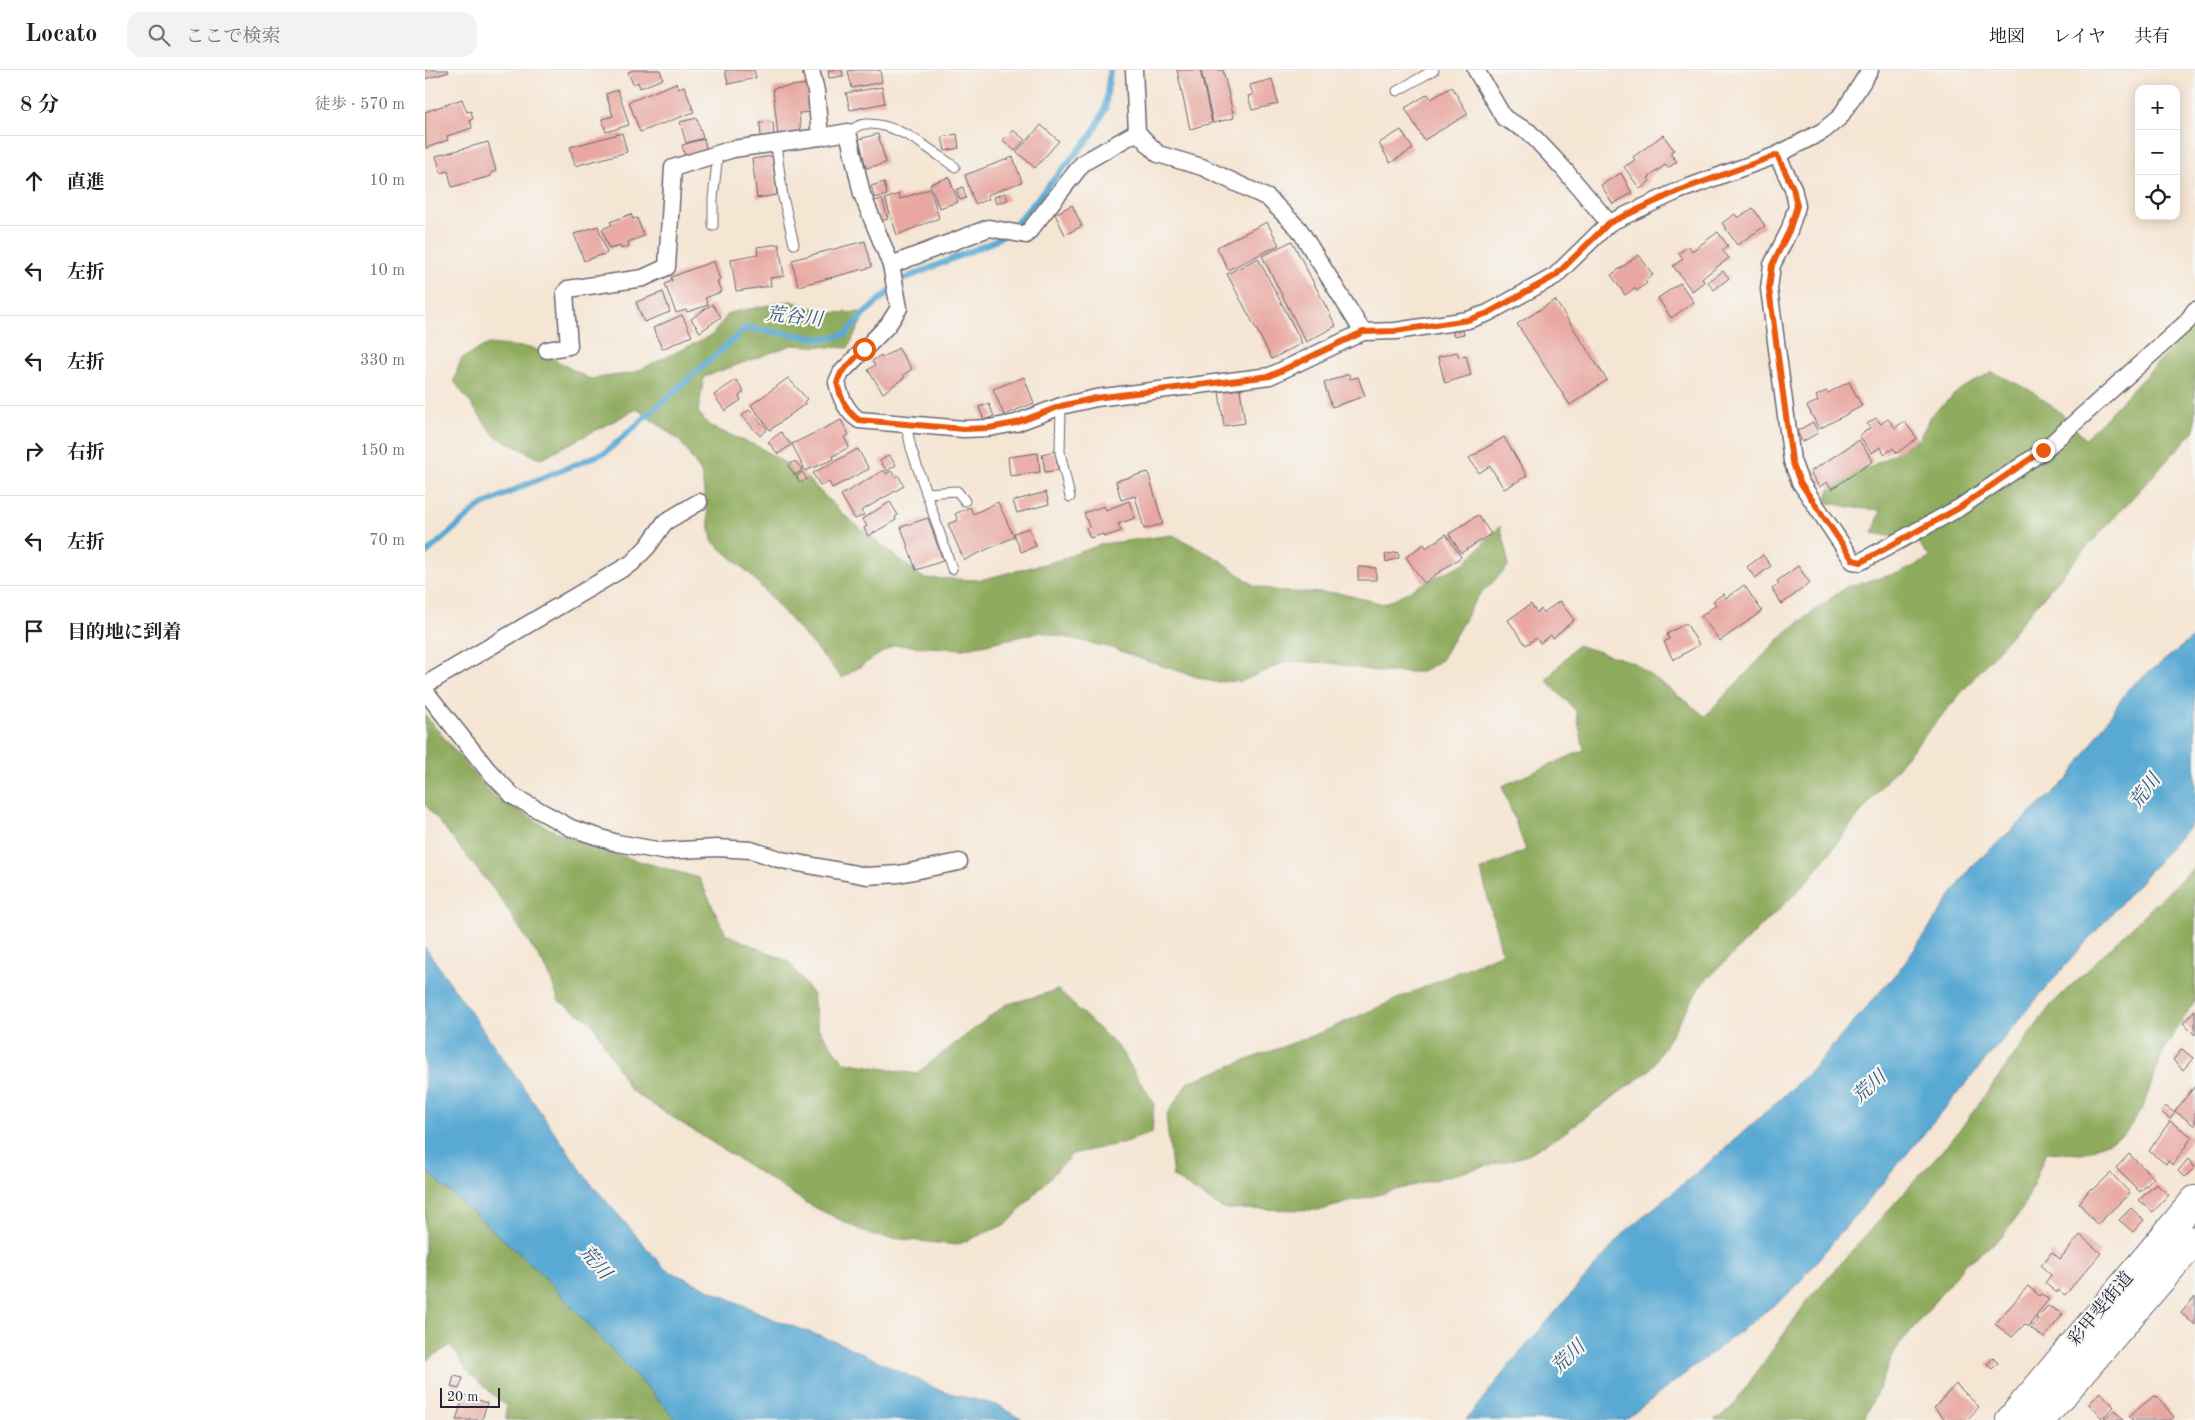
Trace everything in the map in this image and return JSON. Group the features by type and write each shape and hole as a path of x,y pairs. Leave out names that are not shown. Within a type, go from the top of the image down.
{"highway":[{"name":"彩甲斐街道","path":"2051,1413 2189,1232 2195,1200"},
{"name":"彩甲斐街道","path":"2010,1420 2189,1232"}],"street":[{"path":"811,70 816,91 820,138"},
{"path":"1134,70 1137,132 1157,154 1203,167 1268,198 1299,229 1363,332"},
{"path":"1476,70 1504,118 1529,132 1562,167 1609,223"},
{"path":"547,350 569,346 565,293 568,288 643,278 667,267 673,168 733,149 777,145 847,132 862,194 891,265 899,308 888,325 841,373 837,382 840,396 852,415 859,420 964,429 989,428 1016,423 1061,406 1096,398 1270,376 1363,332 1395,331 1468,320 1488,313 1555,276 1609,223 1678,191 1777,155 1823,131 1839,117 1870,70"},
{"path":"891,265 989,228 1026,235 1083,163 1137,132"},
{"path":"1777,155 1793,188 1797,206 1789,231 1772,265 1769,289 1792,461 1800,482 1853,560 1861,562 1959,508 2043,450 2187,322 2195,310"},
{"path":"425,685 632,563 648,546 665,522 699,502"},
{"path":"425,691 487,769 513,796 571,828 617,843 662,851 717,848 751,850 782,860 867,876 899,874 959,862"}],"lane":[{"path":"1397,91 1434,70"},
{"path":"847,132 863,124 886,126 919,142 955,167"},
{"path":"777,145 783,197 793,244"},
{"path":"713,226 713,200 719,153"},
{"path":"1061,406 1060,452 1070,496"},
{"path":"906,424 911,448 952,569"},
{"path":"927,493 957,491 965,501"}],"green space":[{"path":"790,301 828,313 866,312 848,348 792,345 704,377 698,412 711,427 759,447 804,475 843,514 923,578 980,580 1056,561 1102,544 1173,535 1220,560 1255,586 1284,592 1338,593 1384,604 1466,562 1500,526 1506,547 1508,567 1477,598 1441,660 1422,672 1380,672 1331,663 1288,661 1242,681 1214,682 1149,662 1113,648 1041,632 963,649 894,645 842,678 750,574 712,541 701,472 680,441 637,409 540,459 494,435 454,381 461,359 488,344 533,348 590,379 633,373 712,335 729,313"},
{"path":"2195,324 2195,430 2075,560 1884,783 1807,882 1701,985 1650,1070 1564,1133 1525,1156 1320,1210 1223,1209 1173,1177 1166,1116 1188,1082 1322,1032 1502,953 1481,870 1526,850 1502,786 1584,750 1576,711 1546,680 1577,645 1635,663 1705,716 1786,632 1846,587 1902,572 1930,558 1917,541 1873,533 1881,510 1855,508 1825,502 1835,477 1869,468 1919,439 1932,414 1962,388 1992,372 2030,390 2059,411 2085,439"},
{"path":"425,715 491,794 550,829 614,854 699,878 726,934 789,962 813,995 818,1028 844,1062 916,1074 1005,1005 1058,990 1119,1048 1154,1103 1152,1133 1122,1143 1072,1154 1007,1224 956,1245 873,1236 810,1205 630,1090 592,1022 559,1001 547,970 498,895 425,804"},
{"path":"2195,866 2195,1000 2162,1054 2143,1107 2124,1135 2082,1154 2046,1152 2025,1205 2002,1237 1964,1265 1895,1351 1864,1420 1714,1420 1730,1410 1810,1297 1956,1135 2051,1005"},
{"path":"425,1170 539,1271 677,1420 506,1420 506,1406 467,1371 451,1345 425,1361"}],"water":[{"name":"荒川","path":"2195,636 2195,820 2056,976 1791,1292 1625,1420 1466,1420 1512,1362 1626,1231 1718,1155 1811,1071 1905,963 1971,867 2069,778 2128,689"},
{"name":"荒川","path":"425,947 588,1180 665,1269 773,1319 842,1344 941,1391 1000,1406 1022,1420 677,1420 539,1271 425,1170"}],"building":[{"path":"425,70 448,70 449,72 425,79"},
{"path":"634,70 660,70 663,79 640,88 638,82 633,84 628,72"},
{"path":"725,70 754,70 756,78 728,84"},
{"path":"828,70 842,70 843,76 829,78"},
{"path":"880,70 882,82 852,88 848,71"},
{"path":"1177,70 1200,70 1212,123 1190,129"},
{"path":"1201,70 1223,70 1234,118 1213,123"},
{"path":"1272,79 1278,104 1252,110 1248,96 1253,95 1250,85"},
{"path":"676,83 678,89 684,86 694,112 640,132 629,102"},
{"path":"808,84 811,112 799,113 801,134 778,137 773,88"},
{"path":"882,87 885,103 850,110 846,93"},
{"path":"1452,87 1468,114 1424,140 1405,108 1428,94 1431,99"},
{"path":"618,90 629,125 606,132 602,119 613,116 606,94"},
{"path":"462,99 467,112 471,111 473,119 470,120 472,128 447,136 448,140 426,148 425,112"},
{"path":"697,118 703,138 686,143 680,122"},
{"path":"773,122 774,137 761,138 760,123"},
{"path":"1041,125 1059,141 1035,168 1017,152"},
{"path":"1013,130 1025,140 1015,151 1003,140"},
{"path":"1401,130 1413,149 1390,163 1379,143"},
{"path":"622,133 627,152 575,166 570,147"},
{"path":"878,134 886,163 866,168 859,139"},
{"path":"957,134 959,148 945,151 942,137"},
{"path":"1663,135 1674,150 1670,153 1677,162 1668,168 1665,165 1648,178 1650,181 1640,189 1624,167 1635,160 1633,157"},
{"path":"704,139 707,152 685,157 682,145"},
{"path":"488,142 496,171 491,173 491,176 452,187 448,171 441,173 436,156"},
{"path":"772,156 777,195 757,198 752,159"},
{"path":"1013,157 1022,182 987,195 989,199 975,204 965,175"},
{"path":"1621,173 1632,193 1613,204 1601,185"},
{"path":"949,177 958,202 939,208 930,184"},
{"path":"884,182 887,195 875,198 871,186"},
{"path":"963,187 966,198 960,200 956,190"},
{"path":"930,189 939,218 897,235 885,199 899,194 900,199"},
{"path":"1005,193 1008,200 996,204 994,197"},
{"path":"882,199 888,219 880,221 874,201"},
{"path":"1072,205 1082,226 1065,235 1055,214"},
{"path":"1753,208 1765,226 1737,245 1722,223 1735,214 1738,218"},
{"path":"631,214 633,219 637,218 644,236 628,242 629,246 621,249 620,246 609,249 602,229 612,225 610,222"},
{"path":"1267,222 1279,245 1228,270 1217,247"},
{"path":"598,226 607,253 584,261 574,234"},
{"path":"1718,232 1728,246 1722,250 1729,258 1702,278 1704,282 1692,291 1673,266 1683,259 1679,253 1689,246 1692,251"},
{"path":"865,241 872,267 798,286 792,260"},
{"path":"1292,241 1336,326 1306,342 1262,256"},
{"path":"779,244 784,276 770,278 771,286 736,291 731,259 758,254 757,247"},
{"path":"1639,255 1653,275 1637,291 1635,288 1625,295 1611,275"},
{"path":"1258,258 1302,343 1272,359 1227,274"},
{"path":"714,261 720,280 717,281 721,292 705,298 708,305 687,312 686,310 676,313 665,284 672,281 671,277"},
{"path":"1723,271 1729,278 1714,290 1708,282"},
{"path":"1680,283 1694,302 1671,318 1658,298"},
{"path":"663,292 670,312 644,322 636,302"},
{"path":"1555,300 1607,380 1570,405 1517,324"},
{"path":"712,304 721,317 700,332 691,319"},
{"path":"682,315 692,336 662,349 653,328"},
{"path":"1461,324 1464,334 1454,336 1451,327"},
{"path":"898,348 912,369 903,375 905,377 883,393 868,370 875,365 872,361 881,355 882,358"},
{"path":"1457,352 1459,357 1466,355 1471,375 1445,383 1438,357"},
{"path":"1349,374 1350,379 1358,377 1365,396 1332,407 1324,383"},
{"path":"1024,377 1034,403 1004,415 993,389"},
{"path":"788,378 807,399 804,402 805,404 770,430 751,405"},
{"path":"736,380 744,392 739,396 741,400 725,411 714,395"},
{"path":"1849,382 1862,406 1819,429 1807,406 1818,401 1816,396 1826,391 1828,393"},
{"path":"1240,389 1245,423 1224,426 1219,392"},
{"path":"989,404 994,416 984,420 979,407"},
{"path":"749,410 767,429 760,436 742,416"},
{"path":"1876,418 1881,424 1888,419 1895,428 1904,421 1917,438 1897,453 1893,448 1885,454 1880,447 1872,453 1859,436 1870,428 1867,424"},
{"path":"841,420 849,435 844,437 849,447 833,456 834,459 805,471 792,444"},
{"path":"1813,422 1818,433 1802,442 1797,431"},
{"path":"781,432 791,445 778,454 768,442"},
{"path":"1504,437 1527,476 1504,489 1490,466 1479,473 1469,458"},
{"path":"1859,440 1873,461 1832,489 1827,482 1819,487 1810,472"},
{"path":"858,449 869,469 832,488 829,482 820,486 813,473"},
{"path":"1055,451 1058,470 1045,472 1042,454"},
{"path":"1038,453 1040,472 1010,476 1008,457"},
{"path":"889,455 896,465 887,471 880,461"},
{"path":"795,461 802,470 795,475 788,466"},
{"path":"884,470 886,474 891,471 895,477 898,475 904,486 861,511 864,515 855,519 841,495"},
{"path":"802,472 807,479 801,483 796,477"},
{"path":"1148,472 1163,524 1144,529 1135,496 1121,500 1116,481"},
{"path":"1046,492 1049,504 1017,513 1013,501"},
{"path":"1129,501 1135,518 1118,524 1121,531 1104,537 1103,534 1090,538 1086,528 1089,527 1084,513 1104,506 1106,510"},
{"path":"890,502 898,515 895,517 896,520 868,536 864,528 867,526 862,519"},
{"path":"998,502 1014,537 964,560 948,524 958,520 955,514 970,507 973,514"},
{"path":"1478,515 1491,534 1461,553 1449,534"},
{"path":"928,518 943,561 916,570 901,527"},
{"path":"1029,528 1036,546 1021,552 1014,533"},
{"path":"1446,534 1461,557 1424,583 1406,557 1424,544 1426,548"},
{"path":"1398,552 1399,558 1386,562 1385,555"},
{"path":"1763,555 1771,566 1755,578 1747,567"},
{"path":"1798,566 1810,583 1782,604 1772,589 1779,584 1777,581"},
{"path":"1358,567 1376,568 1376,580 1358,580"},
{"path":"1744,585 1762,611 1720,641 1701,616 1716,605 1713,601 1723,594 1726,598"},
{"path":"1560,601 1574,620 1553,638 1551,635 1540,643 1536,638 1526,645 1508,620 1531,604 1537,613 1541,609 1543,613"},
{"path":"1686,623 1699,645 1673,660 1664,642 1669,639 1667,634"},
{"path":"2195,1010 2195,1035 2183,1023"},
{"path":"2182,1049 2193,1058 2183,1070 2173,1060"},
{"path":"2195,1086 2195,1126 2175,1111"},
{"path":"2165,1106 2175,1113 2170,1119 2161,1112"},
{"path":"2170,1121 2192,1137 2173,1165 2168,1161 2166,1164 2149,1151"},
{"path":"2129,1154 2154,1178 2140,1192 2116,1168"},
{"path":"2188,1159 2195,1167 2185,1177 2178,1171"},
{"path":"2111,1173 2130,1193 2097,1225 2079,1203 2091,1188 2093,1190"},
{"path":"2156,1184 2169,1195 2153,1212 2139,1200"},
{"path":"2131,1208 2144,1220 2133,1232 2119,1220"},
{"path":"2080,1235 2101,1253 2065,1295 2058,1290 2057,1293 2045,1283 2051,1275 2041,1266 2052,1252 2060,1259"},
{"path":"2028,1286 2040,1296 2042,1294 2049,1299 2030,1323 2029,1327 2025,1324 2012,1337 1995,1324"},
{"path":"2195,1297 2195,1325 2181,1313"},
{"path":"2048,1306 2063,1314 2044,1338 2031,1328 2038,1319 2036,1318"},
{"path":"1993,1358 1998,1363 1992,1369 1987,1364"},
{"path":"454,1376 463,1378 459,1389 451,1387"},
{"path":"1956,1384 1979,1407 1967,1420 1946,1420 1934,1408"},
{"path":"2101,1392 2114,1407 2104,1416 2105,1418 2115,1410 2123,1420 2099,1420 2102,1418 2089,1404"},
{"path":"464,1395 487,1403 482,1420 456,1420"},
{"path":"2154,1396 2158,1397 2174,1417 2171,1420 2132,1420 2129,1416"}],"waterway":[{"name":"荒谷川","path":"425,554 479,507 527,484 606,452 746,328 824,339 846,334 866,312 904,279 995,241 1014,226 1091,136 1105,109 1110,70"}],"route":[{"path":"864,349 841,373 837,382 840,396 852,415 859,420 964,429 989,428 1016,423 1061,406 1096,398 1270,376 1363,332 1395,331 1468,320 1488,313 1555,276 1609,223 1678,191 1777,155 1793,188 1797,206 1789,231 1772,265 1769,289 1792,461 1800,482 1853,560 1861,562 1959,508 2043,450"}]}
